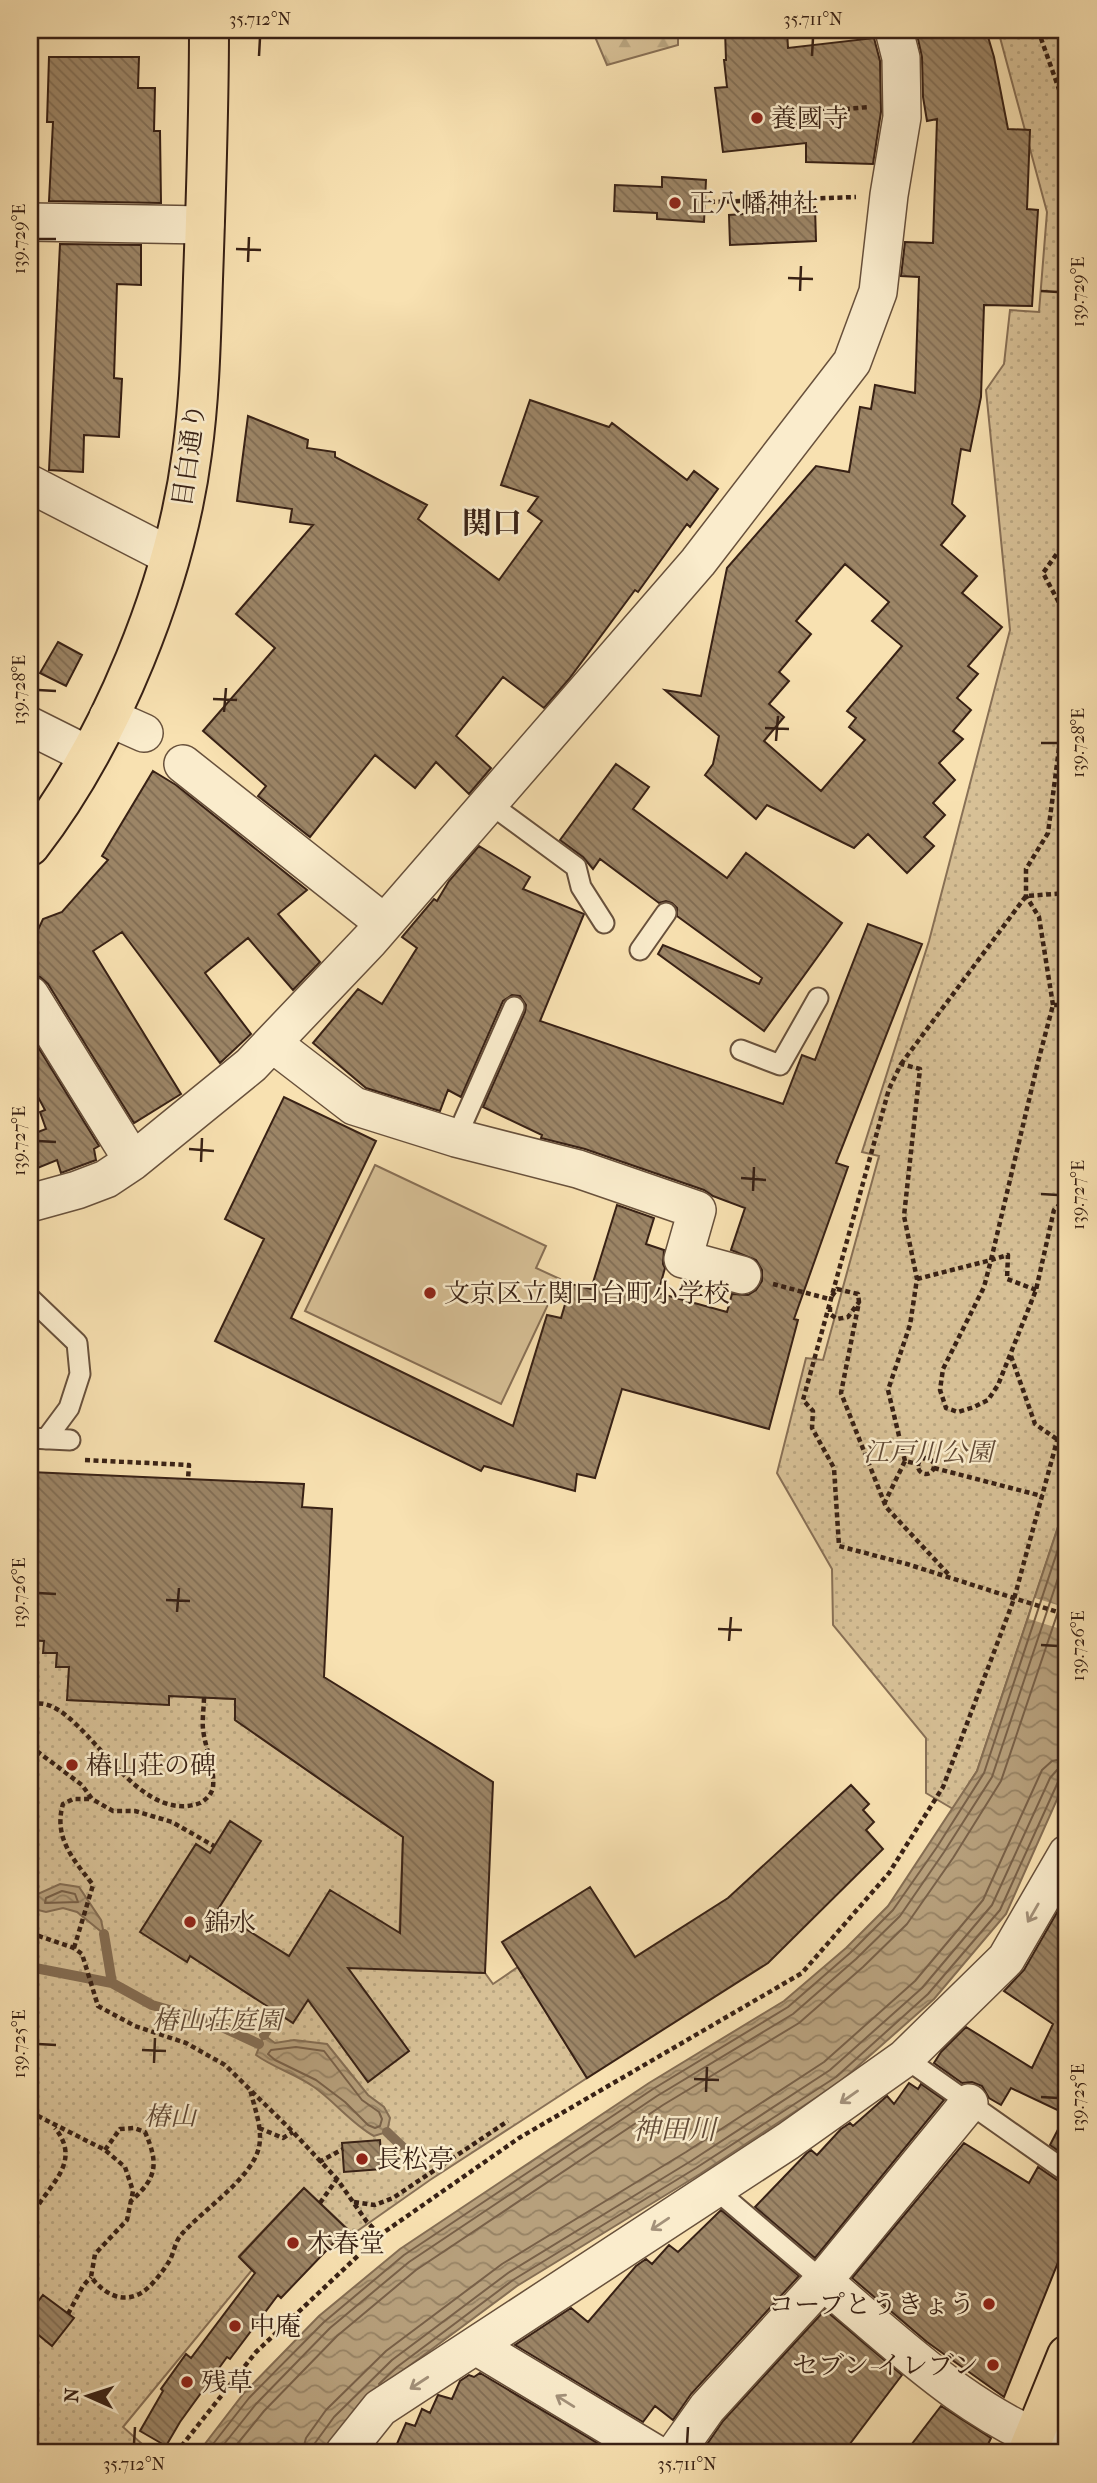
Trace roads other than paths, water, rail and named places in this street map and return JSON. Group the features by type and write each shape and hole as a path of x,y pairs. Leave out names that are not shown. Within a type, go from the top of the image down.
{"main road":[{"name":"目白通り","path":"30,845 54,815 108,717 134,659 170,556 192,454 199,382 209,30"},
{"path":"1042,2447 1067,2356"}],"street":[{"path":"30,1203 106,1179 133,1161 251,1065 384,923 698,562 852,362 877,292 902,104 901,58 894,30"},
{"path":"30,222 205,225"},
{"path":"30,484 170,556"},
{"path":"108,717 144,733"},
{"path":"30,726 88,755"},
{"path":"184,764 384,923"},
{"path":"30,995 133,1161"},
{"path":"272,1043 354,1106 456,1138 578,1169 697,1210 683,1259 742,1275"},
{"path":"344,2453 380,2408 788,2141 905,2058 1006,1959 1067,1854"},
{"path":"674,2453 707,2408 823,2281 969,2103"},
{"path":"823,2281 955,2393 1042,2447"},
{"path":"477,2346 631,2448"}],"lane":[{"path":"489,803 576,867 581,887 604,923"},
{"path":"640,950 666,913"},
{"path":"741,1050 780,1065 818,998"},
{"path":"456,1138 514,1007"},
{"path":"30,1298 77,1343 80,1374 69,1408 38,1438"},
{"path":"38,1438 70,1440"},
{"path":"905,2058 1067,2172"},
{"path":"714,2188 823,2281"}],"water":[{"name":"神田川","path":"1067,1500 1067,1777 1006,1914 934,1999 840,2082 700,2174 517,2286 401,2372 327,2453 198,2453 244,2393 319,2316 400,2249 649,2083 784,2001 846,1948 888,1906 977,1771"},
{"path":"60,1884 79,1887 101,1920 104,1934 77,1912 63,1908 46,1912 30,1908 30,1892 38,1894"},
{"path":"264,2035 275,2043 294,2040 327,2044 368,2095 384,2107 390,2118 387,2132 374,2136 314,2087 256,2055"}],"waterway":[{"path":"104,1934 112,1983"},
{"path":"30,1967 112,1983 152,2005 211,2022 259,2044"},
{"path":"264,2035 276,2013"},
{"path":"387,2132 411,2155"}],"place":[{"name":"養國寺","path":"757,118"},
{"name":"正八幡神社","path":"675,203"},
{"name":"文京区立関口台町小学校","path":"430,1293"},
{"name":"椿山荘の碑","path":"72,1765"},
{"name":"錦水","path":"190,1922"},
{"name":"長松亭","path":"362,2159"},
{"name":"木春堂","path":"293,2243"},
{"name":"コープとうきょう","path":"989,2304"},
{"name":"中庵","path":"235,2326"},
{"name":"セブン-イレブン","path":"993,2365"},
{"name":"残草","path":"187,2382"}],"district":[{"name":"関口","path":"492,523"}],"park label":[{"name":"江戸川公園","path":"928,1452"},
{"name":"椿山荘庭園","path":"217,2020"},
{"name":"椿山","path":"170,2116"}]}
